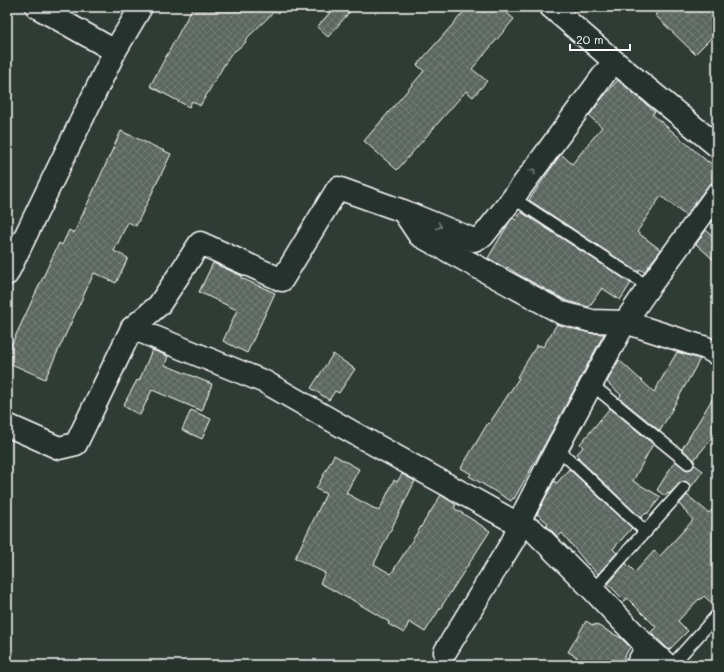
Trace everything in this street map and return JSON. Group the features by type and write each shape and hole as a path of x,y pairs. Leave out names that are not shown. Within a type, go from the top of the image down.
{"street":[{"path":"37,7 115,51"},
{"path":"7,274 115,51 141,7"},
{"path":"551,7 717,146"},
{"path":"7,424 60,448 76,444 132,328 159,305 200,243 282,280 338,188 403,211 474,240 483,236 513,198 614,61"},
{"path":"441,659 514,539 518,524 625,322 717,194"},
{"path":"403,211 419,235 562,313 592,321 625,322 706,348 717,354"},
{"path":"132,328 265,382 518,524 534,531 593,590 642,656 667,665"}],"lane":[{"path":"513,198 649,287"},
{"path":"591,384 688,463"},
{"path":"557,448 646,532"},
{"path":"593,590 684,488"},
{"path":"672,665 717,615"}],"building":[{"path":"193,7 279,7 245,40 246,42 230,55 200,106 192,101 189,107 150,86"},
{"path":"335,7 354,7 328,37 317,27"},
{"path":"468,7 500,7 514,19 472,69 487,81 473,97 466,91 397,170 364,141 424,71 417,65"},
{"path":"663,7 717,7 717,32 695,54 655,15"},
{"path":"618,80 655,112 652,114 717,168 717,182 712,183 707,187 686,216 661,196 637,232 661,250 644,272 640,269 638,272 529,200 561,154 572,164 602,127 589,116"},
{"path":"121,131 171,154 136,226 128,222 114,251 128,258 116,283 94,273 45,379 7,362 7,354 59,243 62,245 69,230 74,233"},
{"path":"521,212 631,283 620,300 602,288 589,307 567,301 488,258 510,221 513,218 516,220"},
{"path":"706,230 717,240 717,263 696,244"},
{"path":"213,263 242,276 241,278 275,293 247,353 223,341 237,310 199,292"},
{"path":"557,324 589,333 604,334 545,444 514,499 513,498 511,501 469,476 471,474 461,468 488,423 489,424 519,378 517,377 537,345 543,347"},
{"path":"152,350 168,356 165,365 212,384 202,411 152,390 140,415 123,406 137,380 139,381"},
{"path":"677,352 700,359 660,431 619,398 621,395 607,382 619,360 654,392"},
{"path":"333,354 355,369 339,393 335,391 329,400 311,388"},
{"path":"717,391 717,432 694,460 682,449"},
{"path":"610,408 653,444 633,481 661,497 647,514 646,513 641,518 578,458 579,457 577,454 583,447 580,444"},
{"path":"191,410 211,419 202,439 182,430"},
{"path":"334,455 359,469 346,493 379,511 394,480 397,482 402,474 415,481 374,564 391,574 441,495 456,505 454,508 490,531 425,632 409,622 404,633 388,624 389,622 349,598 320,583 325,573 295,558 326,494 316,489"},
{"path":"675,461 687,470 691,469 695,465 703,471 691,487 685,481 681,482 665,496 657,490"},
{"path":"569,469 632,528 613,549 617,553 598,574 588,565 562,533 558,537 546,525 548,523 537,514 554,481 557,483"},
{"path":"687,495 709,513 717,504 717,608 704,596 700,600 699,599 678,621 688,631 669,650 651,632 656,627 627,598 625,601 608,584 626,563 635,572 654,551 660,556 693,520 679,504"},
{"path":"586,621 594,626 595,624 621,638 630,647 620,665 572,665 577,657 568,652"}]}
